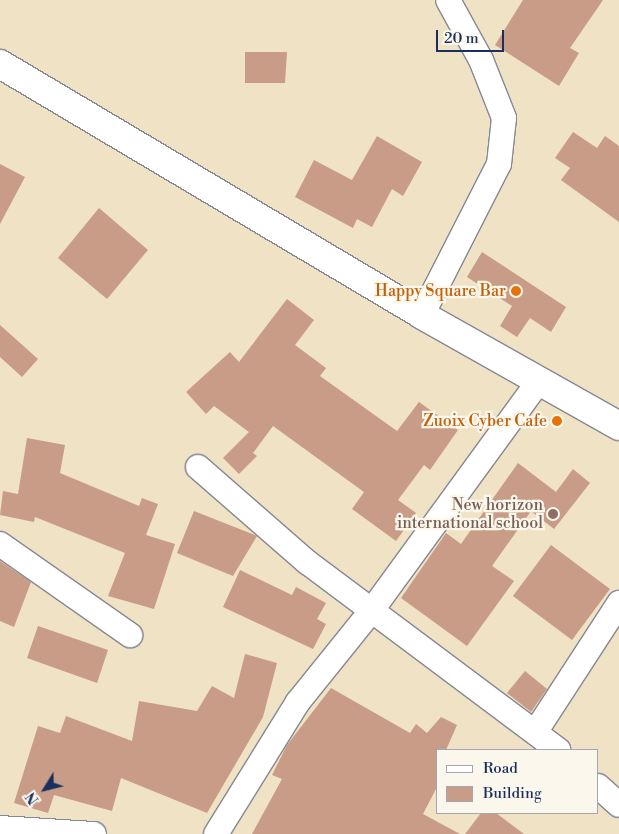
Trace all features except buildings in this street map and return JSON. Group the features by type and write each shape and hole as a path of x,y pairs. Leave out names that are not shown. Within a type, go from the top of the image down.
{"highway":[{"path":"0,64 422,315 619,426"}],"street":[{"path":"422,315 499,164 504,118 482,60 448,0"},
{"path":"216,834 298,702 372,610 539,381"},
{"path":"198,467 307,562 536,731 557,749"},
{"path":"0,544 130,635"},
{"path":"536,731 619,603"},
{"path":"599,787 619,805"},
{"path":"0,828 94,834"}],"place":[{"name":"Happy Square Bar","path":"516,291"},
{"name":"Zuoix Cyber Cafe","path":"557,421"},
{"name":"New horizon international school","path":"553,514"}]}
